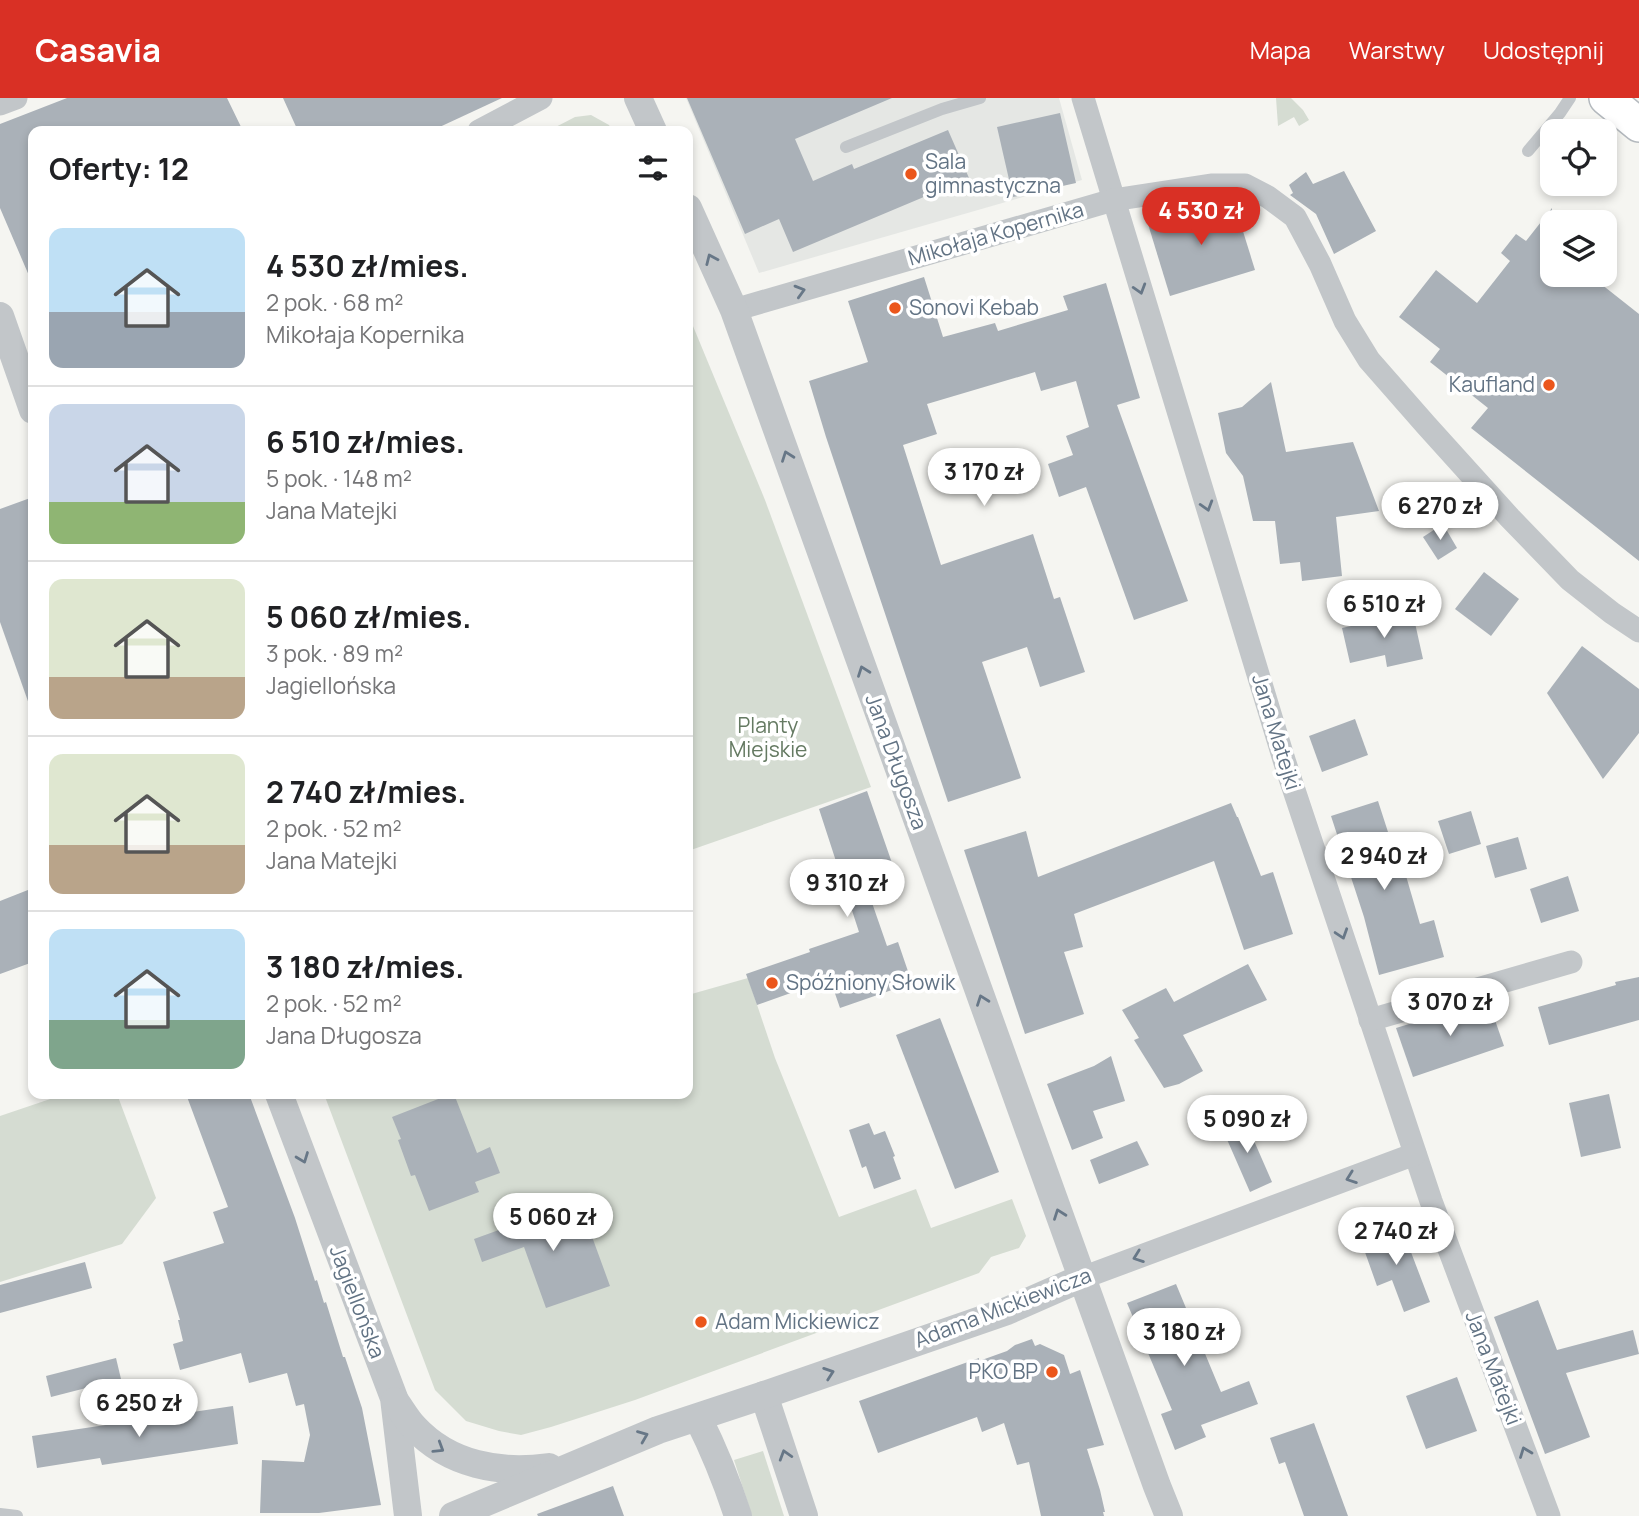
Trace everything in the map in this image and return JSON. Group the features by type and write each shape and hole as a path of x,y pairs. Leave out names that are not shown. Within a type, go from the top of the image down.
{"main road":[{"path":"1606,98 1639,125"}],"street":[{"path":"0,104 16,98"},
{"path":"488,126 541,98"},
{"path":"638,98 651,126"},
{"name":"Jana Matejki","path":"1083,98 1285,763 1430,1201 1549,1516"},
{"name":"Mikołaja Kopernika","path":"734,310 1113,200 1211,185 1245,185 1268,197 1295,217 1321,264 1345,321 1369,360 1510,518 1570,580 1639,631"},
{"name":"Jana Długosza","path":"693,219 734,310 1169,1516"},
{"path":"0,316 27,373"},
{"path":"1370,1020 1571,962"},
{"name":"Jagiellońska","path":"281,1099 394,1398 402,1515"},
{"name":"Adama Mickiewicza","path":"453,1516 658,1430 1007,1311 1082,1278 1415,1154"},
{"path":"764,1395 804,1516"},
{"name":"Adama Mickiewicza","path":"394,1398 412,1426 427,1440 444,1451 481,1466 529,1470 590,1457"},
{"path":"698,1418 715,1452 738,1516"}],"lane":[{"path":"846,147 979,98"},
{"path":"1528,151 1570,98"},
{"path":"0,1514 17,1516"}],"shaded area":[{"path":"686,98 1059,98 1082,180 759,273"}],"green space":[{"path":"1276,98 1291,98 1309,120 1299,126 1294,117 1278,126"},
{"path":"591,115 610,126 558,126 575,117"},
{"name":"Planty Miejskie","path":"693,326 765,500 871,787 693,849"},
{"path":"748,978 775,1058 839,1217 916,1189 931,1228 1012,1199 1026,1236 1019,1248 991,1257 979,1273 635,1400 521,1435 466,1421 435,1390 326,1099 693,1099 693,994"},
{"path":"50,1099 119,1099 156,1198 122,1244 0,1282 0,1116"},
{"path":"763,1451 784,1516 752,1516 734,1460"}],"building":[{"path":"67,98 227,98 241,126 28,126 28,273 0,208 0,124"},
{"path":"283,98 502,98 442,126 296,126"},
{"path":"687,98 892,98 795,139 813,181 852,164 854,169 948,130 969,178 793,252 779,219 745,234"},
{"path":"1060,113 1076,183 1013,197 997,127"},
{"path":"1344,171 1376,231 1334,254 1316,214 1290,195 1293,193 1289,185 1306,172 1313,184"},
{"path":"1233,199 1255,270 1170,296 1148,224"},
{"name":"Kaufland","path":"1540,223 1540,287 1605,287 1639,314 1639,561 1471,428 1488,408 1430,362 1440,349 1399,317 1436,270 1477,303 1510,261 1501,253 1516,234 1526,241"},
{"path":"924,277 943,337 995,323 998,331 1068,310 1063,296 1106,283 1140,398 1117,405 1188,601 1134,620 1086,487 1059,497 1048,464 1073,455 1066,436 1089,427 1076,381 1041,391 1035,372 927,404 937,434 903,445 941,565 1033,534 1054,599 1060,597 1085,672 1040,687 1027,647 982,662 1021,778 948,802 809,381 868,362 848,301"},
{"path":"1271,382 1286,452 1353,442 1379,511 1336,517 1342,576 1302,581 1300,562 1280,564 1275,521 1253,521 1243,476 1226,453 1218,413 1242,407"},
{"path":"28,499 28,701 0,622 0,509"},
{"path":"1443,524 1457,548 1438,560 1423,537"},
{"path":"1484,572 1519,599 1491,636 1455,609"},
{"path":"1413,614 1423,659 1387,667 1385,655 1350,663 1342,628"},
{"path":"1582,646 1639,689 1639,733 1603,779 1547,693"},
{"path":"1355,719 1368,755 1322,772 1309,736"},
{"path":"867,791 900,886 870,897 887,946 898,942 912,983 840,1008 830,979 757,1005 746,974 859,932 819,809"},
{"path":"1378,801 1398,863 1402,862 1420,924 1434,920 1444,957 1379,975 1364,917 1331,816"},
{"path":"1231,803 1261,876 1273,872 1293,934 1244,950 1214,861 1074,914 1083,947 1064,952 1084,1014 1025,1034 964,850 1026,831 1038,877"},
{"path":"1471,811 1481,844 1449,854 1438,821"},
{"path":"1518,837 1527,869 1495,878 1486,846"},
{"path":"1568,876 1579,911 1541,923 1530,889"},
{"path":"28,890 28,964 0,974 0,901"},
{"path":"1248,964 1267,1000 1183,1035 1203,1071 1179,1084 1164,1088 1134,1040 1139,1038 1122,1010 1166,988 1174,1002"},
{"path":"1639,977 1639,1020 1549,1045 1538,1007"},
{"path":"1488,1000 1504,1046 1413,1077 1396,1028"},
{"path":"940,1018 999,1172 955,1189 896,1035"},
{"path":"1111,1056 1125,1101 1093,1111 1103,1138 1072,1150 1047,1084 1094,1066"},
{"path":"1609,1094 1621,1148 1581,1157 1569,1103"},
{"path":"188,1099 251,1099 362,1408 381,1505 319,1513 260,1513 262,1460 304,1462 310,1435 304,1404 296,1406 287,1373 249,1383 241,1353 180,1370 173,1344 183,1341 180,1320 163,1262 224,1243 213,1212 228,1207"},
{"path":"438,1099 456,1099 477,1153 490,1147 500,1173 475,1182 479,1192 429,1211 415,1175 411,1176 392,1117"},
{"path":"1244,1118 1272,1182 1250,1192 1222,1128"},
{"path":"869,1123 874,1135 885,1131 901,1179 874,1189 866,1166 862,1168 849,1130"},
{"path":"1137,1141 1149,1165 1099,1184 1090,1160"},
{"path":"579,1201 610,1286 546,1308 524,1247 482,1262 474,1239"},
{"path":"1401,1226 1430,1302 1404,1312 1392,1280 1377,1286 1361,1241"},
{"path":"85,1262 92,1288 0,1313 0,1285"},
{"path":"1176,1284 1221,1392 1249,1381 1258,1404 1201,1425 1206,1437 1175,1450 1161,1414 1172,1410 1127,1303"},
{"path":"1538,1300 1557,1350 1633,1330 1639,1354 1566,1373 1590,1437 1545,1454 1494,1317"},
{"path":"1032,1339 1035,1346 1040,1344 1064,1355 1070,1374 1080,1370 1104,1445 1087,1449 1100,1490 1104,1516 1041,1516 1029,1462 1017,1465 1004,1423 982,1432 977,1417 878,1453 859,1401 979,1358 979,1361 1007,1351"},
{"path":"116,1358 121,1379 51,1397 46,1376"},
{"path":"1457,1377 1477,1431 1426,1449 1406,1396"},
{"path":"233,1406 238,1444 102,1465 100,1458 37,1468 32,1436"},
{"path":"1314,1423 1348,1516 1304,1516 1285,1462 1279,1464 1270,1438"},
{"path":"613,1486 624,1516 537,1514"}],"place":[{"name":"Sala gimnastyczna","path":"911,174"},
{"name":"Sonovi Kebab","path":"895,308"},
{"name":"Kaufland","path":"1549,385"},
{"name":"Spóźniony Słowik","path":"772,983"},
{"name":"Adam Mickiewicz","path":"701,1322"},
{"name":"PKO BP","path":"1052,1372"}]}
